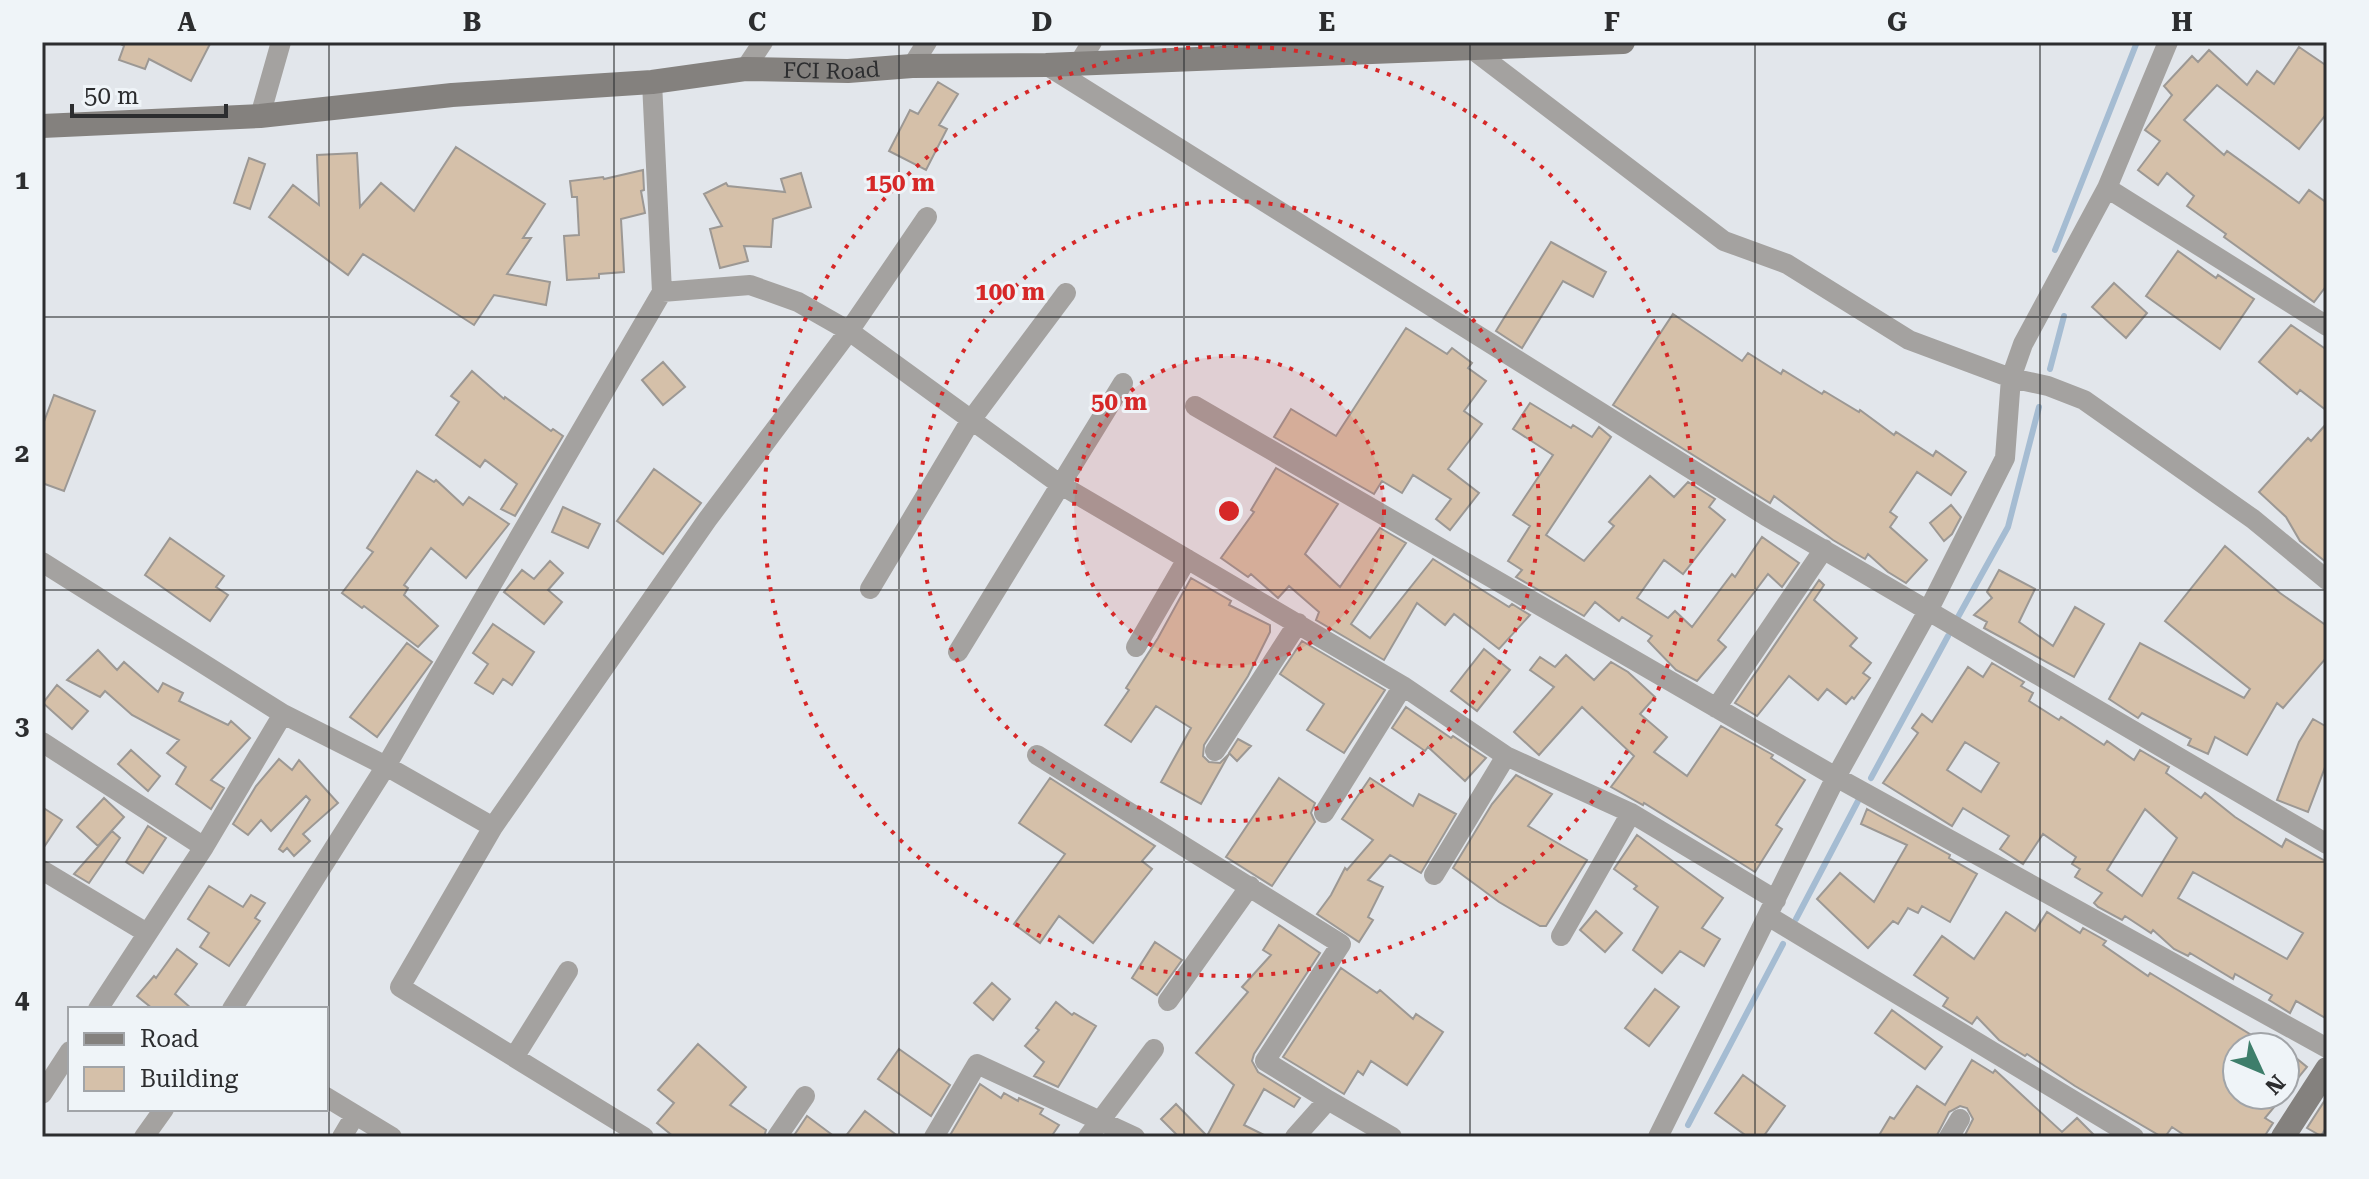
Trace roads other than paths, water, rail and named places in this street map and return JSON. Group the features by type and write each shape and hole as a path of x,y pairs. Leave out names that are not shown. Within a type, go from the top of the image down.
{"street":[{"path":"260,116 281,42"},
{"path":"745,69 763,42"},
{"path":"912,66 927,42"},
{"path":"1079,63 1092,42"},
{"name":"FCI Road","path":"42,126 260,116 452,95 652,82 745,69 848,71 912,66 1046,65 1404,47 1472,49 1623,42"},
{"path":"1658,1137 1836,777 1928,611 2005,458 2011,378 2023,344 2107,188 2168,42"},
{"path":"1472,49 1724,241 1787,264 1909,340 2011,378 2048,386 2084,400 2253,519 2327,580"},
{"path":"1046,65 1766,516 2327,844"},
{"path":"233,1007 386,766 662,292 652,82"},
{"path":"2107,188 2327,326"},
{"path":"644,1137 400,987 493,827 707,520 849,331 927,217"},
{"path":"662,292 750,285 798,302 849,331 1061,485 1403,686 1506,756 1631,813 1772,908 2131,1136"},
{"path":"870,589 971,420 1066,293"},
{"path":"958,652 1123,383"},
{"path":"1195,406 1836,777 2327,1048"},
{"path":"1716,708 1824,549"},
{"path":"1136,647 1187,559"},
{"path":"42,562 283,714 386,766 493,827"},
{"path":"1215,751 1298,623"},
{"path":"1324,813 1403,686"},
{"path":"99,1007 204,847 283,714"},
{"path":"42,742 204,847"},
{"path":"1037,755 1341,944 1265,1061 1392,1137"},
{"path":"1434,875 1506,756"},
{"path":"1561,936 1631,813"},
{"path":"42,870 147,933"},
{"path":"1168,1001 1250,886"},
{"path":"515,1056 568,971"},
{"path":"1093,1129 1154,1049"},
{"path":"42,1094 68,1054"},
{"path":"934,1137 977,1064 1093,1129 1135,1137"},
{"path":"2283,1137 2327,1069"},
{"path":"777,1137 805,1096"},
{"path":"328,1098 392,1137"},
{"path":"1295,1137 1328,1100"},
{"path":"144,1137 163,1111"},
{"path":"342,1137 355,1115"},
{"path":"1949,1137 1960,1119"}],"waterway":[{"path":"2055,250 2137,42"},
{"path":"2050,369 2064,316"},
{"path":"1958,617 2008,527 2039,407"},
{"path":"1871,778 1948,636"},
{"path":"1796,919 1858,801"},
{"path":"1688,1125 1783,944"}]}
